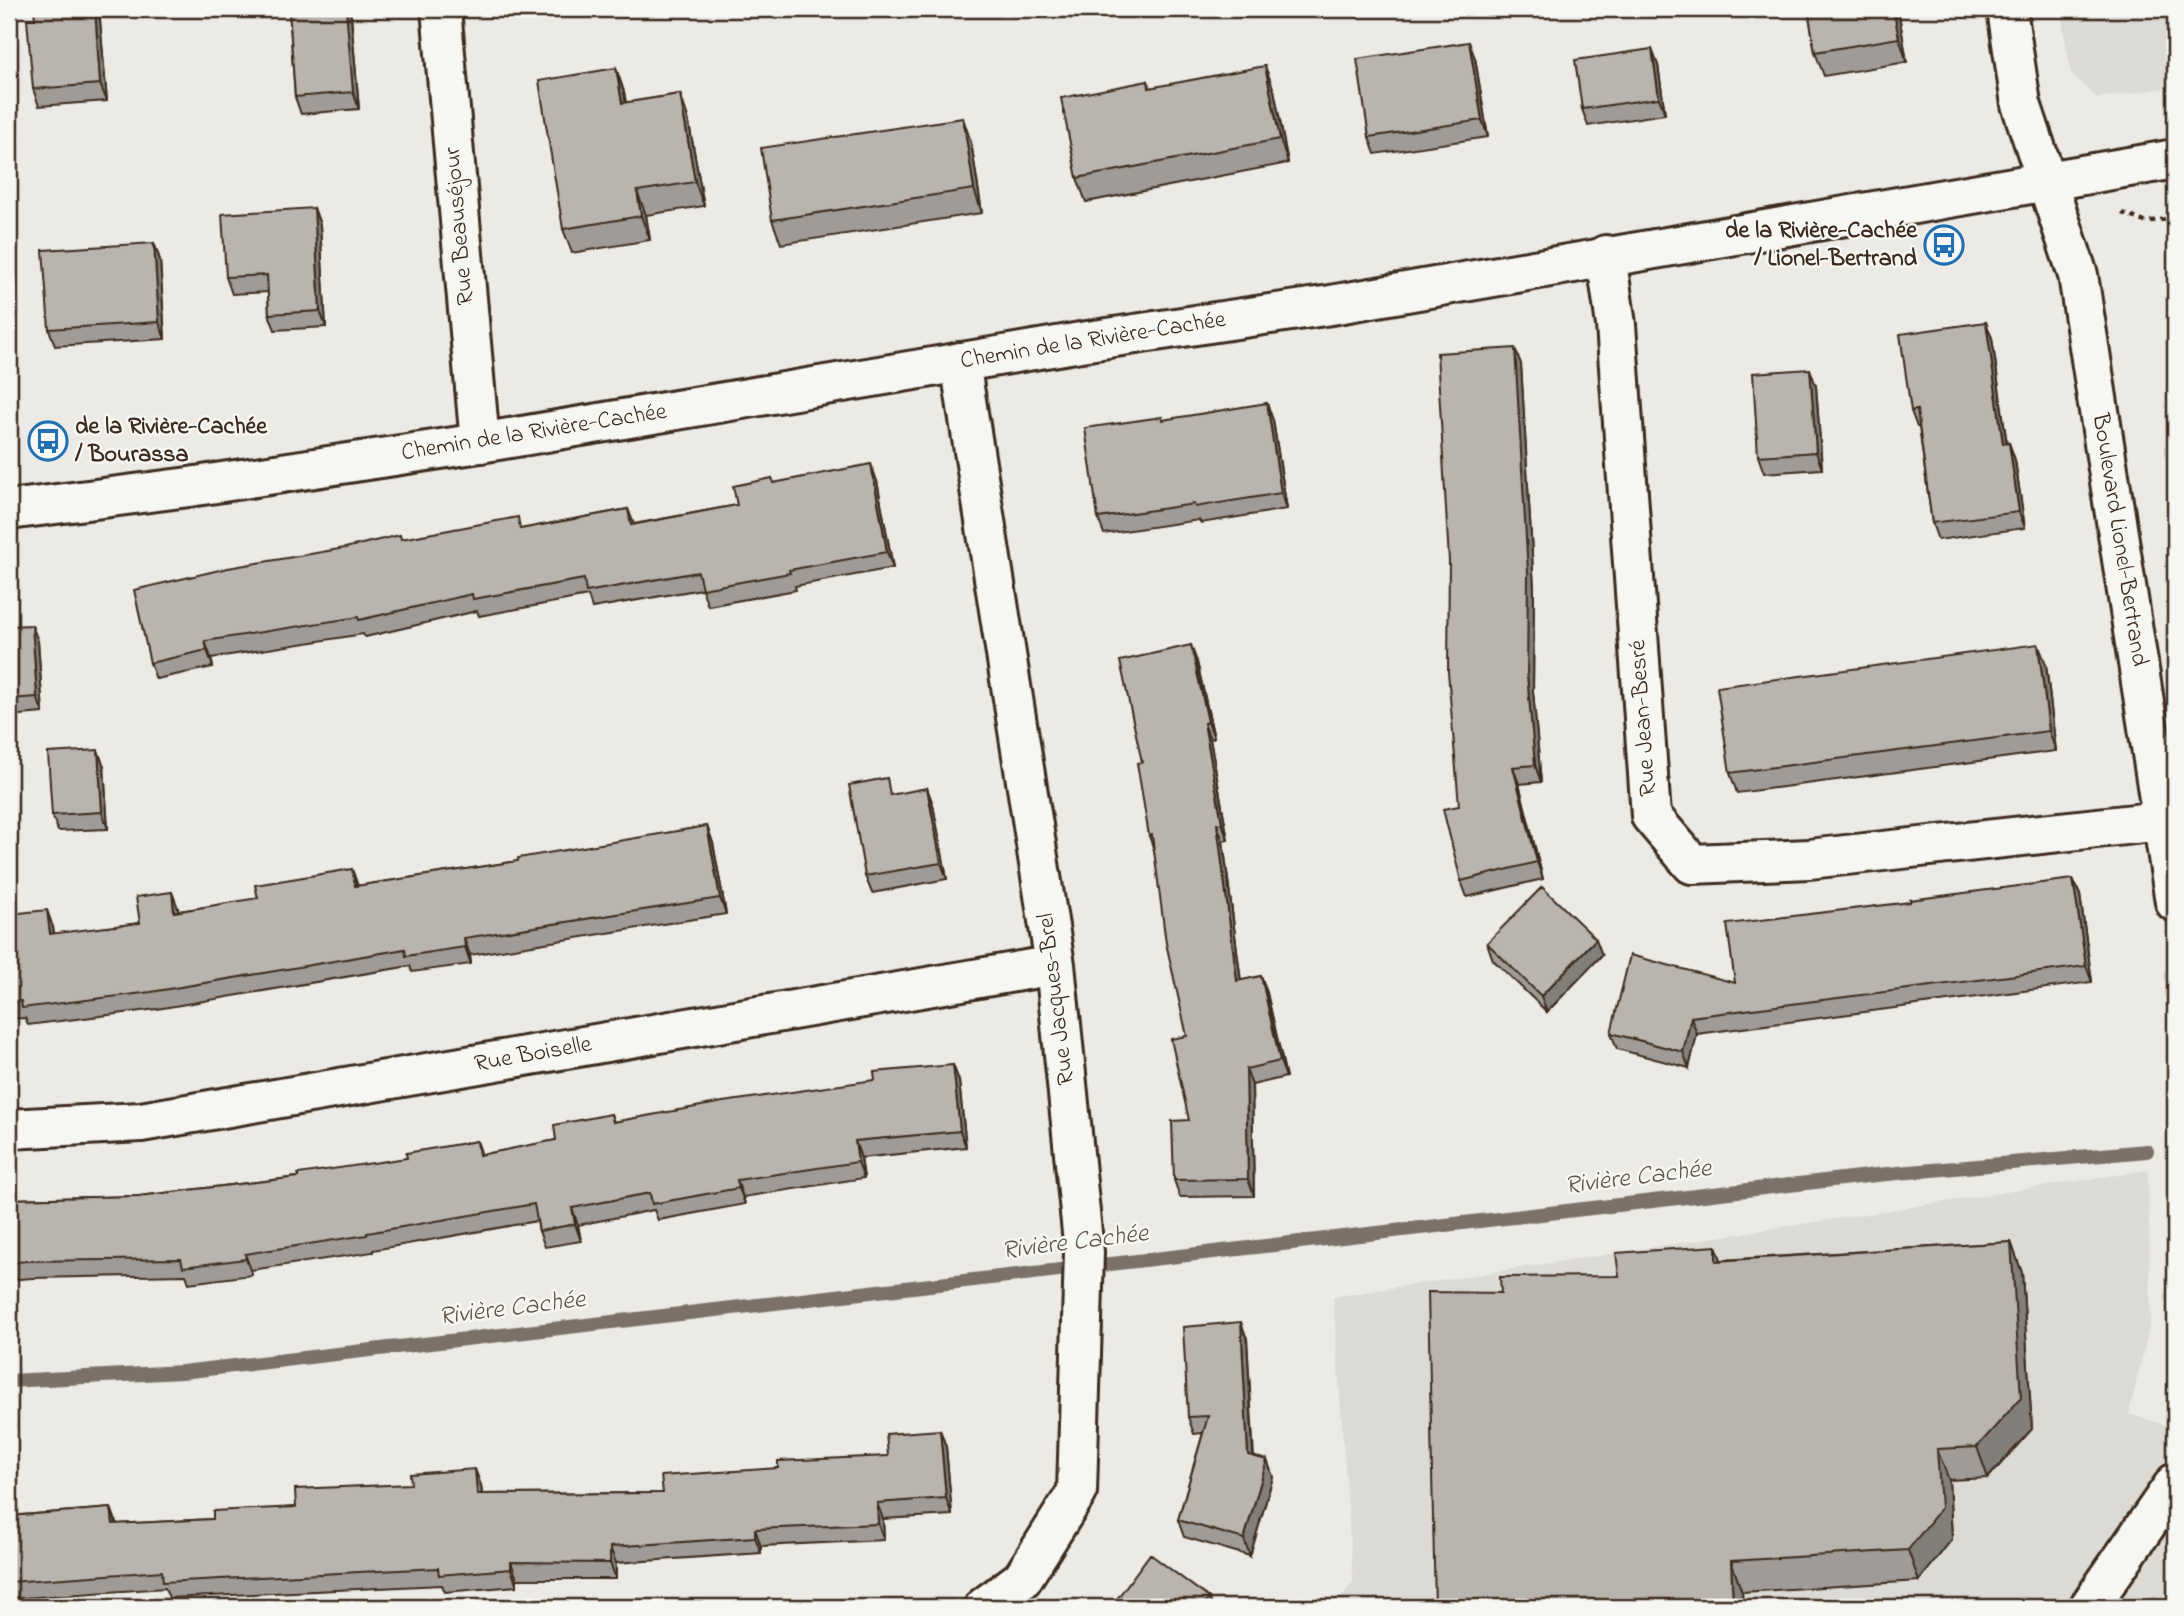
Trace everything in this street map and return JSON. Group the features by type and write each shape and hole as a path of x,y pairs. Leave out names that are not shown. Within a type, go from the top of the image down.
{"street":[{"name":"Rue Beauséjour","path":"441,9 480,443"},
{"name":"Boulevard Lionel-Bertrand","path":"2007,9 2021,104 2078,275 2175,902"},
{"name":"Chemin de la Rivière-Cachée","path":"9,510 189,487 480,443 960,362 1331,304 2175,159"},
{"name":"Rue Jean-Besré","path":"1606,255 1616,325 1651,816 1692,864 1809,859 2162,821"},
{"name":"Rue Jacques-Brel","path":"960,362 1055,965 1084,1252 1077,1492 1022,1579 984,1607"},
{"name":"Rue Boiselle","path":"9,1129 141,1122 1055,965"},
{"path":"2090,1607 2175,1483"}],"path":[{"path":"2146,222 2175,218"}],"shaded area":[{"path":"2060,9 2175,9 2175,87 2097,98 2071,74"},
{"path":"2148,1170 2151,1319 2129,1414 2175,1428 2175,1607 1335,1607 1353,1582 1333,1297"}],"building":[{"path":"34,9 95,9 100,84 33,89 27,19 35,19"},
{"path":"289,9 346,9 353,92 295,97"},
{"path":"1808,9 1893,9 1899,38 1815,52"},
{"path":"1469,42 1482,120 1369,137 1357,59"},
{"path":"1652,49 1659,98 1582,109 1575,60"},
{"path":"1265,66 1280,139 1077,178 1061,98 1148,81 1149,88"},
{"path":"616,68 622,103 680,94 695,182 637,191 641,216 563,229 539,81"},
{"path":"963,118 974,189 772,220 761,148"},
{"path":"314,208 320,311 269,314 267,275 226,277 222,214"},
{"path":"154,243 159,322 49,329 43,250"},
{"path":"1986,322 2003,444 2009,443 2019,512 1932,523 1917,410 1911,411 1900,334"},
{"path":"1515,348 1528,573 1527,675 1535,765 1513,767 1537,862 1461,881 1443,809 1459,806 1448,672 1449,561 1437,353"},
{"path":"1810,369 1816,452 1758,456 1753,373"},
{"path":"1267,403 1281,493 1195,507 1194,504 1098,518 1085,428 1162,417 1162,420"},
{"path":"871,464 887,552 702,589 698,572 586,592 584,579 473,599 472,594 359,620 358,617 205,641 207,650 150,663 134,590 228,568 345,548 400,535 401,539 518,517 520,529 628,509 631,525 737,505 733,486 772,478 773,483"},
{"path":"32,625 37,697 9,699 9,626"},
{"path":"2038,644 2049,731 1730,773 1717,687"},
{"path":"1191,645 1208,722 1204,723 1222,823 1217,824 1237,981 1261,976 1280,1061 1246,1069 1248,1179 1174,1180 1172,1121 1189,1120 1171,1039 1187,1036 1166,943 1152,835 1149,836 1137,763 1142,762 1120,661"},
{"path":"98,750 102,812 52,815 48,753"},
{"path":"887,778 890,795 927,788 941,863 865,876 849,785"},
{"path":"707,826 720,898 464,938 465,947 406,956 405,949 151,992 22,1008 21,1001 9,1002 9,933 12,933 10,914 47,910 50,934 140,923 136,897 172,892 174,912 258,898 255,885 352,869 355,886 518,861 518,858"},
{"path":"2073,879 2086,966 1691,1017 1683,1052 1611,1033 1630,955 1735,983 1727,924"},
{"path":"1542,887 1596,939 1541,996 1487,943"},
{"path":"953,1065 960,1131 855,1141 858,1162 737,1180 739,1188 652,1204 650,1193 572,1208 575,1224 539,1231 534,1204 245,1254 246,1259 183,1267 181,1259 9,1263 9,1199 139,1196 298,1177 298,1174 407,1158 406,1153 477,1141 479,1155 556,1140 554,1125 611,1114 613,1122 723,1102 875,1080 874,1072"},
{"path":"2011,1242 2021,1398 1977,1447 1937,1449 1941,1508 1908,1550 1731,1561 1733,1607 1435,1607 1428,1292 1501,1293 1500,1277 1619,1276 1616,1253 1716,1246 1716,1261"},
{"path":"1241,1322 1248,1455 1267,1460 1244,1539 1178,1520 1208,1416 1188,1417 1183,1327"},
{"path":"940,1430 946,1498 877,1503 878,1524 755,1529 755,1537 610,1547 610,1563 511,1562 511,1569 439,1575 438,1568 163,1582 162,1571 9,1582 9,1516 111,1508 113,1524 213,1519 213,1511 296,1507 295,1489 411,1484 410,1474 475,1469 477,1494 663,1493 661,1476 778,1468 778,1461 888,1456 886,1434"},
{"path":"1150,1554 1209,1598 1202,1607 1111,1607"}],"waterway":[{"name":"Rivière Cachée","path":"9,1381 182,1372 1876,1175 2147,1151"}],"place":[{"name":"de la Rivière-Cachée / Lionel-Bertrand","path":"1944,245"},
{"name":"de la Rivière-Cachée / Bourassa","path":"48,441"}]}
